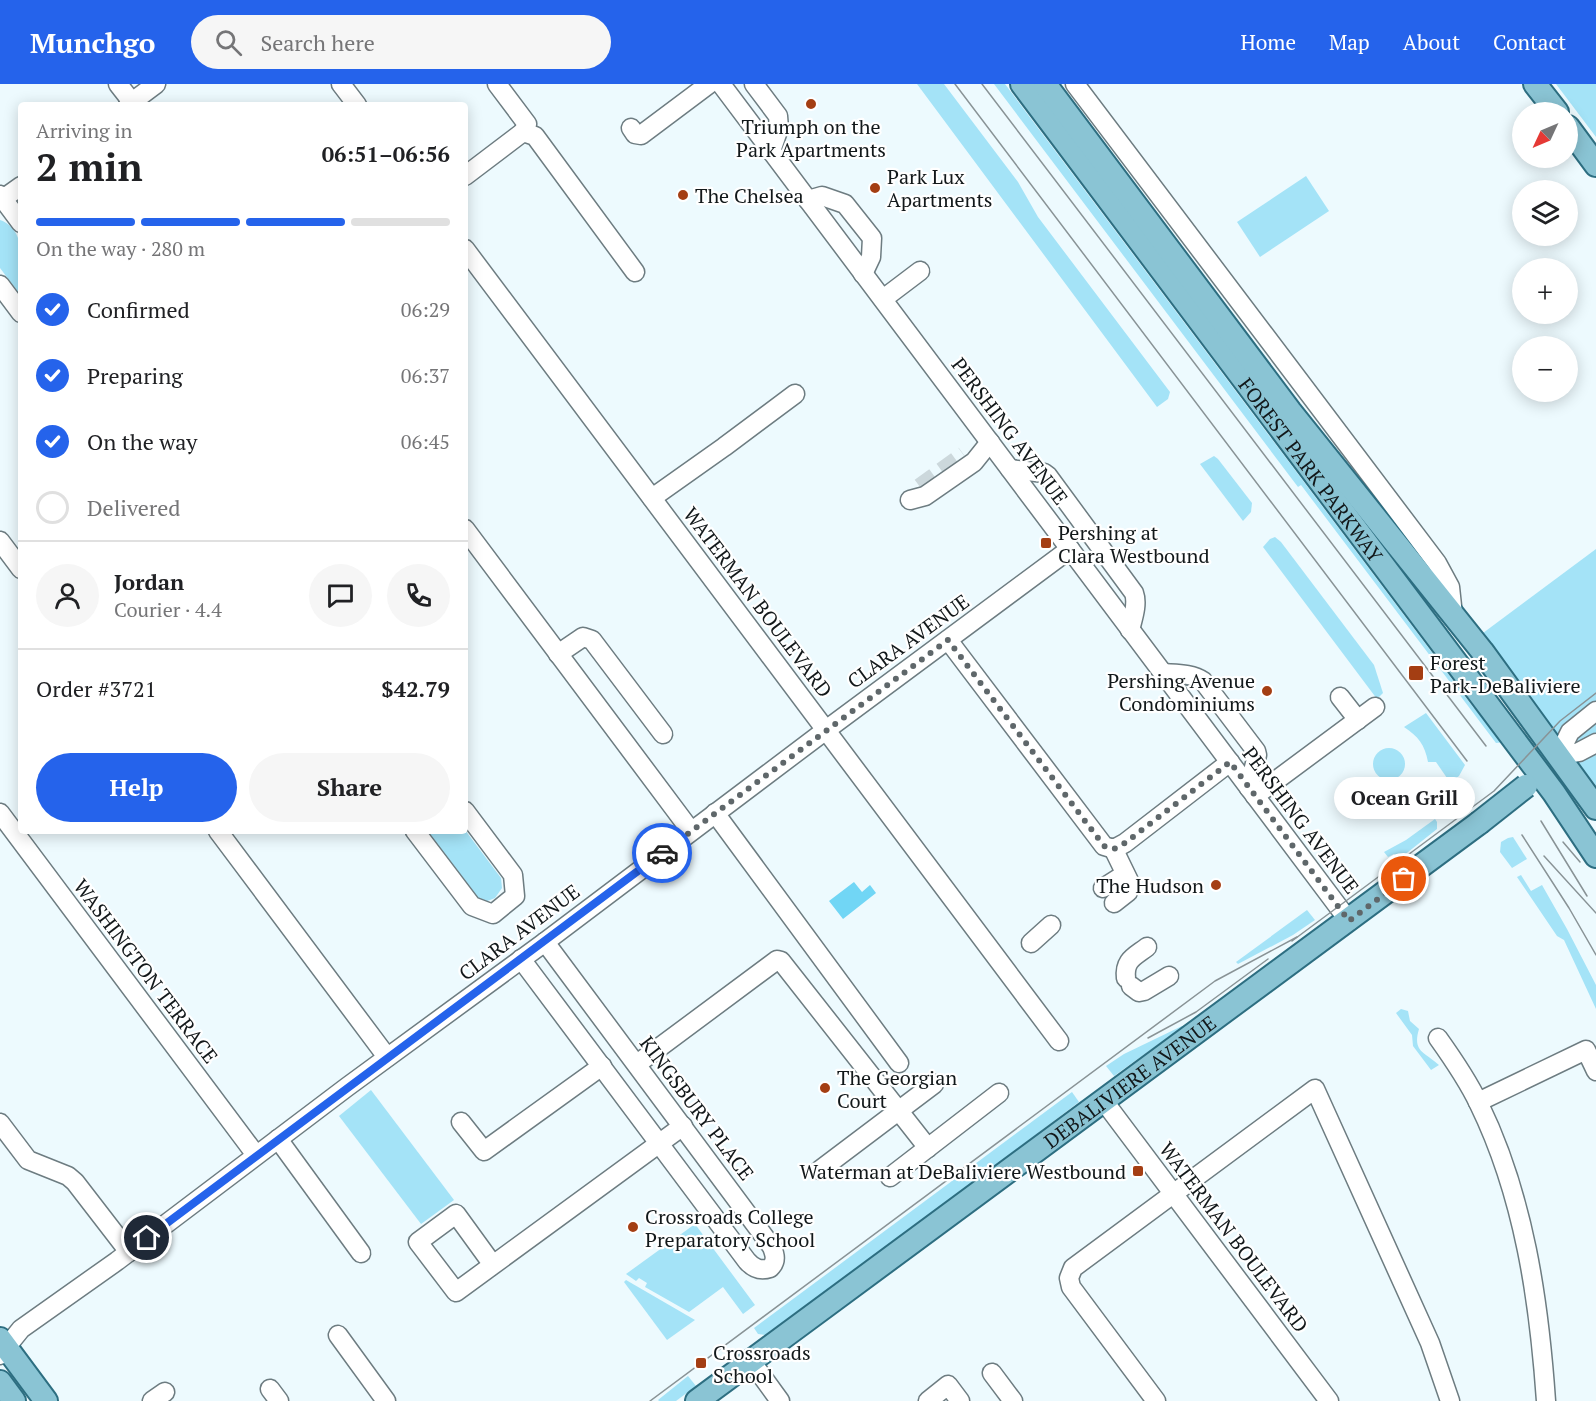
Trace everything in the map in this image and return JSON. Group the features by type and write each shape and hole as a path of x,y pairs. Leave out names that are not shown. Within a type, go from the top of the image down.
{"main road":[{"name":"FOREST PARK PARKWAY","path":"1022,84 1533,780 1581,831 1596,856"},
{"name":"FOREST PARK PARKWAY","path":"1045,84 1290,411 1453,615 1596,808"},
{"path":"1535,84 1549,102"},
{"path":"1578,141 1596,165"},
{"name":"DEBALIVIERE AVENUE","path":"697,1401 1349,921 1479,823 1533,780 1558,756"},
{"path":"2,1347 46,1401"},
{"path":"0,1382 14,1401"}],"street":[{"path":"118,84 137,102 156,84"},
{"path":"341,84 355,102"},
{"path":"468,174 523,132 526,124 497,84"},
{"path":"631,128 635,134 641,135 709,84"},
{"name":"PERSHING AVENUE","path":"721,84 1349,921"},
{"path":"754,84 778,116 779,128 771,151"},
{"path":"1075,84 1437,563 1450,587 1453,615"},
{"path":"523,132 535,136 635,272"},
{"path":"18,188 1,198 18,219"},
{"path":"808,200 822,196 845,204 872,238 872,257 863,274"},
{"name":"WATERMAN BOULEVARD","path":"468,253 1059,1041"},
{"path":"883,299 920,271"},
{"path":"0,285 18,309"},
{"path":"652,498 795,394"},
{"path":"964,454 990,442"},
{"path":"920,487 910,500 925,496 974,462 990,442"},
{"path":"1010,469 1044,473 1048,476 1134,593 1135,609 1130,630"},
{"path":"468,533 691,831"},
{"path":"0,541 18,565"},
{"name":"CLARA AVENUE","path":"2,1347 21,1329 129,1252 1070,549"},
{"path":"558,654 583,637 592,640 663,734"},
{"path":"948,640 1104,846 1113,848 1125,843 1230,762"},
{"path":"1162,673 1191,676 1203,681 1256,751 1252,792"},
{"path":"1340,697 1358,720"},
{"path":"1252,792 1375,707"},
{"name":"DEBALIVIERE AVENUE","path":"1558,756 1570,732 1596,711"},
{"path":"1558,756 1579,752 1596,744"},
{"name":"WASHINGTON TERRACE","path":"0,813 256,1155"},
{"path":"715,813 898,1063"},
{"path":"417,834 472,906 493,914 515,896 513,875 468,815"},
{"path":"220,834 387,1058"},
{"path":"1113,848 1130,883 1128,892 1114,903"},
{"path":"1103,888 1125,874"},
{"path":"1031,943 1051,925"},
{"name":"KINGSBURY PLACE","path":"521,959 602,1066 653,1147 752,1267 765,1270 771,1268 775,1263 772,1247 545,942"},
{"path":"1147,947 1129,961 1125,968 1129,982 1138,992 1144,991 1168,976"},
{"path":"637,1064 777,960 781,961 928,1148"},
{"path":"1438,1038 1478,1102 1508,1176 1534,1290 1546,1401"},
{"path":"1478,1102 1586,1050 1596,1071"},
{"path":"461,1122 484,1151 602,1066"},
{"path":"819,1170 934,1083"},
{"path":"1156,1401 1071,1287 1069,1278 1073,1268 1315,1089 1426,1333 1450,1401"},
{"path":"890,1177 999,1093"},
{"name":"WATERMAN BOULEVARD","path":"1103,1100 1329,1401"},
{"path":"0,1123 28,1160 68,1176 75,1182 129,1252"},
{"path":"494,1265 682,1126"},
{"path":"278,1139 361,1253"},
{"path":"338,1335 386,1401"},
{"path":"751,1361 780,1401"},
{"path":"992,1372 1013,1401"},
{"path":"928,1401 948,1385 960,1401"}],"shaded area":[{"path":"917,84 944,84 1018,182 1038,217 1170,392 1168,399 1157,407"},
{"path":"994,84 1005,84 1473,707 1505,742 1496,743 1301,485 1298,487"},
{"path":"1556,84 1596,84 1596,137 1578,113 1578,102 1570,102"},
{"path":"1306,176 1329,211 1260,257 1237,222"},
{"path":"0,220 9,225 18,239 18,292 0,268"},
{"path":"1214,456 1252,503 1251,512 1243,521 1200,464"},
{"path":"1275,537 1374,665 1383,693 1377,699 1263,547"},
{"path":"1596,549 1596,786 1483,633"},
{"path":"1426,713 1465,765 1455,779 1447,778 1436,762 1428,762 1420,742 1404,727"},
{"path":"1389,748 1400,753 1405,764 1400,775 1389,780 1378,775 1373,764 1378,753"},
{"path":"1366,789 1381,797 1405,795 1416,799 1393,816 1384,804 1380,807"},
{"path":"1435,819 1437,829 1398,860 1394,854 1388,857 1384,852 1406,840"},
{"path":"427,834 468,834 501,878 502,888 495,898 485,902 477,900"},
{"path":"1513,837 1527,859 1512,868 1500,852 1501,842"},
{"path":"1521,875 1531,891 1542,885 1567,929 1596,985 1596,1009 1564,940 1557,936 1517,877"},
{"path":"854,882 862,892 870,885 876,893 843,919 829,901"},
{"path":"1307,910 1315,920 1293,935 1238,964 1236,962"},
{"path":"1401,1009 1408,1011 1410,1021 1419,1029 1417,1042 1421,1051 1439,1065 1431,1070 1413,1046 1412,1035 1396,1013"},
{"path":"1184,1026 1114,1076 1106,1066 1124,1054"},
{"path":"371,1090 454,1200 421,1224 339,1116"},
{"path":"1072,1092 1079,1102 765,1335 758,1334 754,1328"},
{"path":"695,1224 755,1305 743,1314 723,1287 689,1312 645,1287 647,1283 639,1278 636,1281 626,1274"},
{"path":"626,1280 695,1320 667,1340 624,1282"},
{"path":"688,1376 696,1386 676,1401 658,1400"}],"tunnel":[{"path":"920,487 964,455"}],"tram line":[{"path":"955,84 1467,761"},
{"path":"982,84 1486,746"},
{"path":"1292,941 1494,791 1560,721 1596,693"},
{"path":"1541,821 1587,896"},
{"path":"1522,835 1596,955"},
{"path":"1563,842 1580,862"},
{"path":"1544,856 1596,913"},
{"path":"650,1401 1215,981 1297,937"},
{"path":"1148,1038 1196,1012 1268,959"}],"way so far":[{"path":"662,853 948,640 1104,846 1114,849 1125,843 1230,762 1349,921 1404,879"}],"place":[{"name":"Triumph on the Park Apartments","path":"811,104"},
{"name":"Park Lux Apartments","path":"875,188"},
{"name":"The Chelsea","path":"683,195"},
{"name":"Pershing at Clara Westbound","path":"1046,543"},
{"name":"Forest Park-DeBaliviere","path":"1416,673"},
{"name":"Pershing Avenue Condominiums","path":"1267,691"},
{"name":"Ocean Grill","path":"1404,879"},
{"name":"The Hudson","path":"1216,885"},
{"name":"The Georgian Court","path":"825,1088"},
{"name":"Waterman at DeBaliviere Westbound","path":"1138,1171"},
{"name":"Crossroads College Preparatory School","path":"633,1227"},
{"name":"Crossroads School","path":"701,1363"}],"route":[{"path":"147,1238 662,853"}]}
